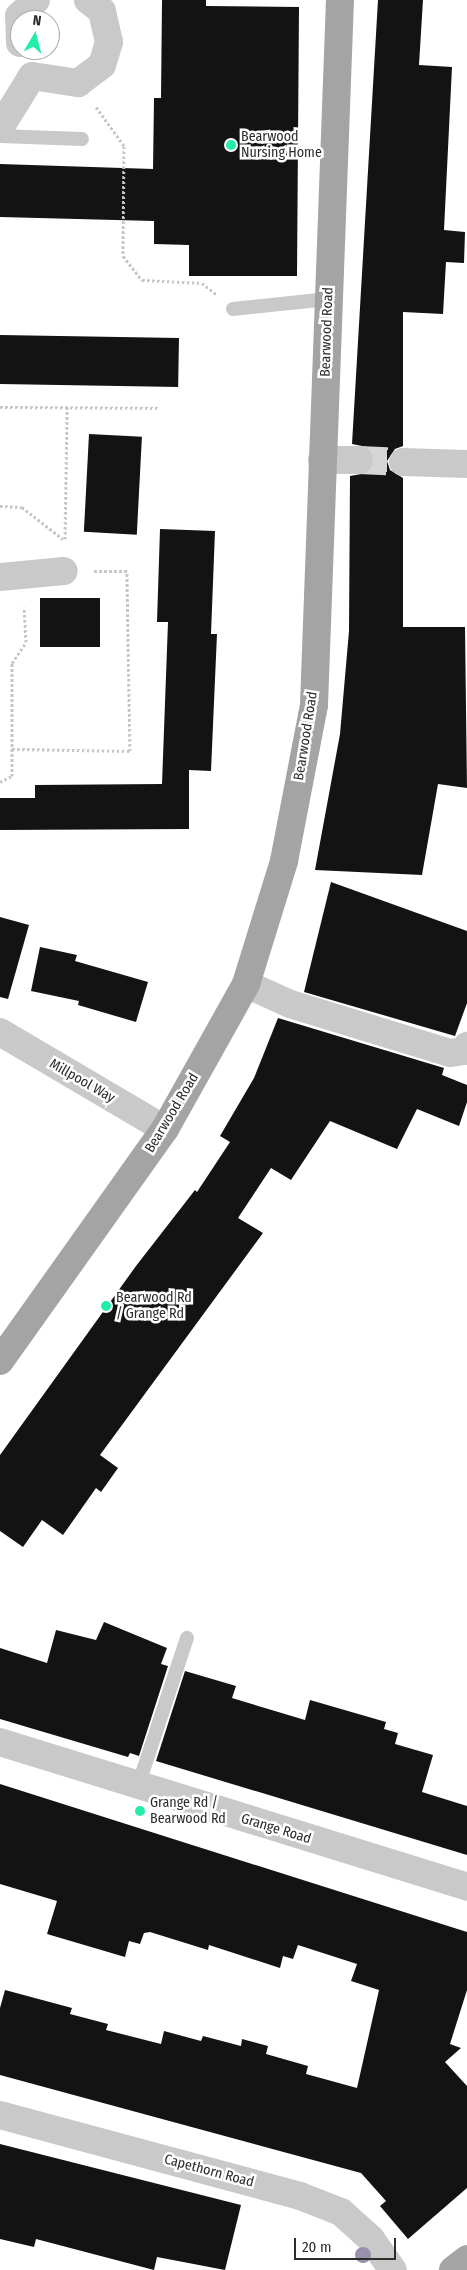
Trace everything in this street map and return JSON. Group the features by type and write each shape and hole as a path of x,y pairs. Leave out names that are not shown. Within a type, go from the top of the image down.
{"main road":[{"name":"Bearwood Road","path":"0,1361 165,1128 246,984 284,861 314,705 340,0"},
{"path":"453,2270 467,2259"}],"street":[{"path":"25,10 36,0"},
{"path":"32,76 78,83 102,65 109,42 102,11 88,0"},
{"path":"25,60 32,76"},
{"path":"0,128 32,76"},
{"path":"322,460 359,460"},
{"path":"403,462 467,464"},
{"path":"11,576 64,571"},
{"path":"246,984 290,1004 450,1053 464,1051 467,1046"},
{"name":"Millpool Way","path":"0,1032 165,1128"},
{"name":"Grange Road","path":"0,1742 467,1887"},
{"name":"Capethorn Road","path":"0,2115 300,2196 341,2212 371,2239 393,2270"}],"lane":[{"path":"0,136 82,139"},
{"path":"233,309 328,299"},
{"path":"138,1786 187,1638"}],"path":[{"path":"78,83 124,146 123,256 142,280 202,283 233,309"},
{"path":"0,407 158,408"},
{"path":"12,749 130,751 127,571 64,571 67,407"},
{"path":"0,506 22,507 65,540"},
{"path":"0,782 12,776 12,663 26,642 11,576"}],"building":[{"name":"Bearwood Nursing Home","path":"162,0 206,0 206,6 299,7 297,276 189,276 189,245 154,244 154,221 0,217 0,164 153,169 154,98 161,98"},
{"path":"378,0 423,0 419,65 452,67 444,230 465,232 464,263 446,262 443,314 403,312 403,446 395,449 387,461 390,470 403,478 403,627 465,627 467,788 438,784 422,875 315,870 340,734 349,631 350,476 367,473 375,460 367,447 352,444"},
{"path":"0,335 179,338 178,387 0,384"},
{"path":"89,434 142,437 137,535 84,532"},
{"path":"160,529 215,531 211,634 217,634 211,771 189,770 189,829 0,830 0,798 35,798 35,785 162,784 168,622 157,622"},
{"path":"40,598 100,598 100,647 40,647"},
{"path":"331,882 467,931 467,1003 455,1036 304,992"},
{"path":"0,917 29,925 8,999 0,997"},
{"path":"40,947 77,955 75,961 148,982 136,1022 78,1005 79,1001 31,991"},
{"path":"278,1018 444,1068 442,1075 467,1085 467,1102 459,1126 417,1109 397,1149 330,1121 291,1180 271,1168 238,1218 263,1233 100,1455 118,1468 101,1492 96,1488 63,1535 42,1520 23,1547 0,1531 0,1455 136,1266 195,1190 197,1192 230,1142 220,1136 254,1078"},
{"path":"104,1622 167,1648 161,1664 168,1666 139,1756 130,1753 128,1757 0,1719 0,1648 47,1663 56,1630 96,1640"},
{"path":"185,1671 236,1686 232,1698 305,1720 310,1700 386,1722 384,1729 398,1733 395,1744 433,1755 422,1792 467,1806 467,1855 156,1761"},
{"path":"0,1784 467,1932 467,1990 450,2044 461,2048 445,2062 467,2086 467,2188 408,2239 380,2206 386,2201 361,2173 0,2075 0,2008 5,1990 72,2008 70,2014 108,2024 106,2030 161,2044 164,2031 201,2041 203,2036 241,2046 242,2039 268,2046 266,2054 308,2066 306,2074 357,2088 379,1990 351,1981 357,1964 298,1945 293,1959 283,1956 280,1968 209,1945 208,1950 150,1932 144,1933 140,1944 129,1941 125,1957 47,1934 57,1901 0,1884"},
{"path":"0,2144 241,2205 225,2270 157,2257 154,2270 36,2239 34,2247 0,2239"}],"tunnel":[{"path":"359,460 403,462"}],"place":[{"name":"Bearwood Nursing Home","path":"231,145"},
{"name":"Bearwood Rd / Grange Rd","path":"106,1306"},
{"name":"Grange Rd / Bearwood Rd","path":"140,1811"}]}
